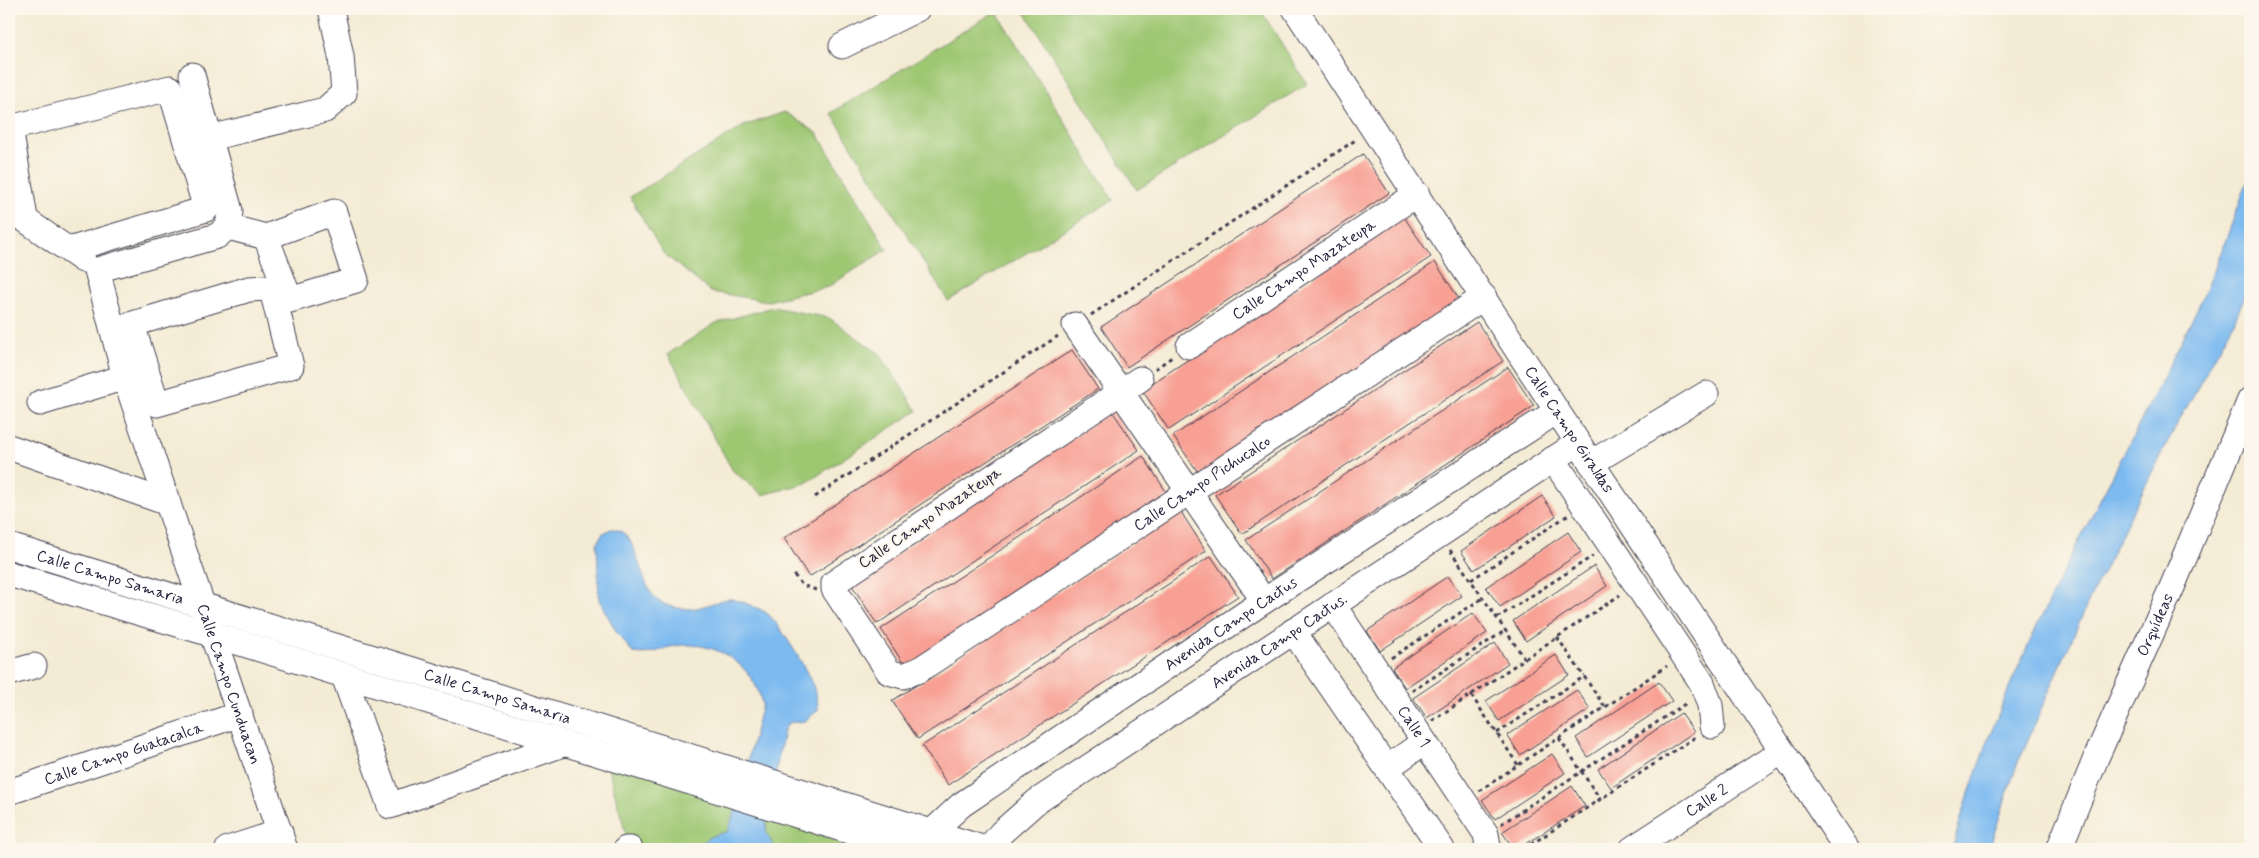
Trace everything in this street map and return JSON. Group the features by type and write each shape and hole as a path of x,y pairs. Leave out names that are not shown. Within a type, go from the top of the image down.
{"street":[{"path":"210,138 325,110 344,93 341,56 330,9"},
{"path":"842,46 917,9"},
{"name":"Calle Campo Giraldas","path":"1295,9 1782,752 1838,846"},
{"path":"97,270 217,236 228,227 230,211 192,75"},
{"path":"69,250 206,209 170,88 10,128 17,214 97,270 122,328 157,404 292,366 273,294 266,288 249,289 122,328"},
{"name":"Calle Campo Mazateupa","path":"1188,346 1417,194"},
{"path":"228,227 266,236"},
{"name":"Calle Campo Pichucalco","path":"919,670 1484,297"},
{"path":"1075,325 1130,385 1189,493 1264,601"},
{"name":"Calle Campo Cunduacan","path":"122,328 125,377 283,841"},
{"path":"40,403 125,377"},
{"name":"Calle Campo Mazateupa","path":"919,670 904,676 889,672 834,589 834,582 1130,385"},
{"name":"Avenida Campo Cactus.","path":"986,849 1036,802 1553,460 1585,453 1706,394"},
{"name":"Orquídeas","path":"2059,849 2096,758 2173,585 2250,400"},
{"name":"Avenida Campo Cactus","path":"923,841 961,805 1264,601 1557,411"},
{"path":"9,447 168,503"},
{"name":"Calle Campo Giraldas","path":"1553,460 1706,690 1712,726"},
{"name":"Calle Campo Samaria","path":"9,546 203,605 923,841 986,849"},
{"name":"Calle Campo Samaria","path":"9,574 214,635 907,849"},
{"name":"Calle 1","path":"1333,605 1464,801 1486,842"},
{"path":"1293,632 1442,849"},
{"path":"9,673 34,666"},
{"path":"344,676 390,806 563,744"},
{"name":"Calle Campo Guatacalca","path":"9,792 240,714"},
{"path":"1386,768 1421,737"},
{"name":"Calle 2","path":"1632,849 1782,752"},
{"path":"228,849 283,841"}],"path":[{"path":"815,497 1374,128"},
{"path":"1130,385 1188,346"},
{"path":"1471,580 1583,505"},
{"path":"1440,534 1525,659"},
{"path":"1497,618 1610,545"},
{"path":"1421,737 1471,695 1636,585"},
{"path":"1376,668 1483,598"},
{"path":"1397,700 1506,630"},
{"path":"1557,637 1605,707"},
{"path":"1464,801 1684,655"},
{"path":"1497,733 1584,676"},
{"path":"1486,842 1581,772 1706,690"},
{"path":"1471,695 1518,765"},
{"path":"1524,849 1712,726"},
{"path":"1559,738 1600,799"}],"green space":[{"path":"1023,9 1260,9 1307,84 1137,190"},
{"path":"996,11 1113,200 948,301 831,113"},
{"path":"785,112 817,133 887,249 828,287 768,301 711,292 663,253 630,197 744,126"},
{"path":"773,307 829,318 880,354 917,411 806,483 763,495 733,471 668,354 716,323"},
{"path":"605,757 907,849 630,849"}],"water":[{"path":"2250,175 2250,283 2234,322 2163,450 2090,598 2016,767 1989,849 1952,849 1974,778 2001,708 2031,640 2063,572 2199,305"},
{"path":"611,529 621,531 628,538 646,584 652,595 660,602 688,609 699,608 730,599 762,610 770,616 783,633 808,674 815,691 818,710 805,721 788,723 784,730 767,816 766,832 775,849 698,849 706,839 727,832 736,809 762,704 758,690 741,666 730,657 717,651 704,646 689,645 674,646 650,653 633,653 616,631 599,600 597,544 602,534"}],"building":[{"path":"1363,154 1389,193 1127,367 1101,327"},
{"path":"1404,217 1431,257 1169,430 1142,390"},
{"path":"1435,262 1461,302 1200,475 1173,436"},
{"path":"1477,322 1503,361 1242,534 1215,495"},
{"path":"1072,350 1098,389 809,577 784,538"},
{"path":"1508,367 1534,406 1272,579 1246,540"},
{"path":"1112,411 1139,450 877,624 851,584"},
{"path":"1143,456 1169,496 907,669 881,629"},
{"path":"1542,496 1556,516 1474,570 1461,551"},
{"path":"1181,512 1206,551 918,739 892,701"},
{"path":"1568,532 1581,552 1500,607 1486,587"},
{"path":"1211,556 1238,596 948,785 922,746"},
{"path":"1594,566 1607,586 1526,641 1513,621"},
{"path":"1448,576 1462,596 1380,651 1367,631"},
{"path":"1473,613 1487,633 1405,688 1392,668"},
{"path":"1495,643 1508,663 1427,718 1413,698"},
{"path":"1556,655 1569,675 1499,721 1486,701"},
{"path":"1659,682 1672,701 1588,757 1576,738"},
{"path":"1577,690 1590,709 1520,755 1507,735"},
{"path":"1681,713 1694,732 1611,788 1598,769"},
{"path":"1552,754 1565,773 1495,819 1482,800"},
{"path":"1572,786 1585,806 1518,849 1514,849 1502,832"}]}
